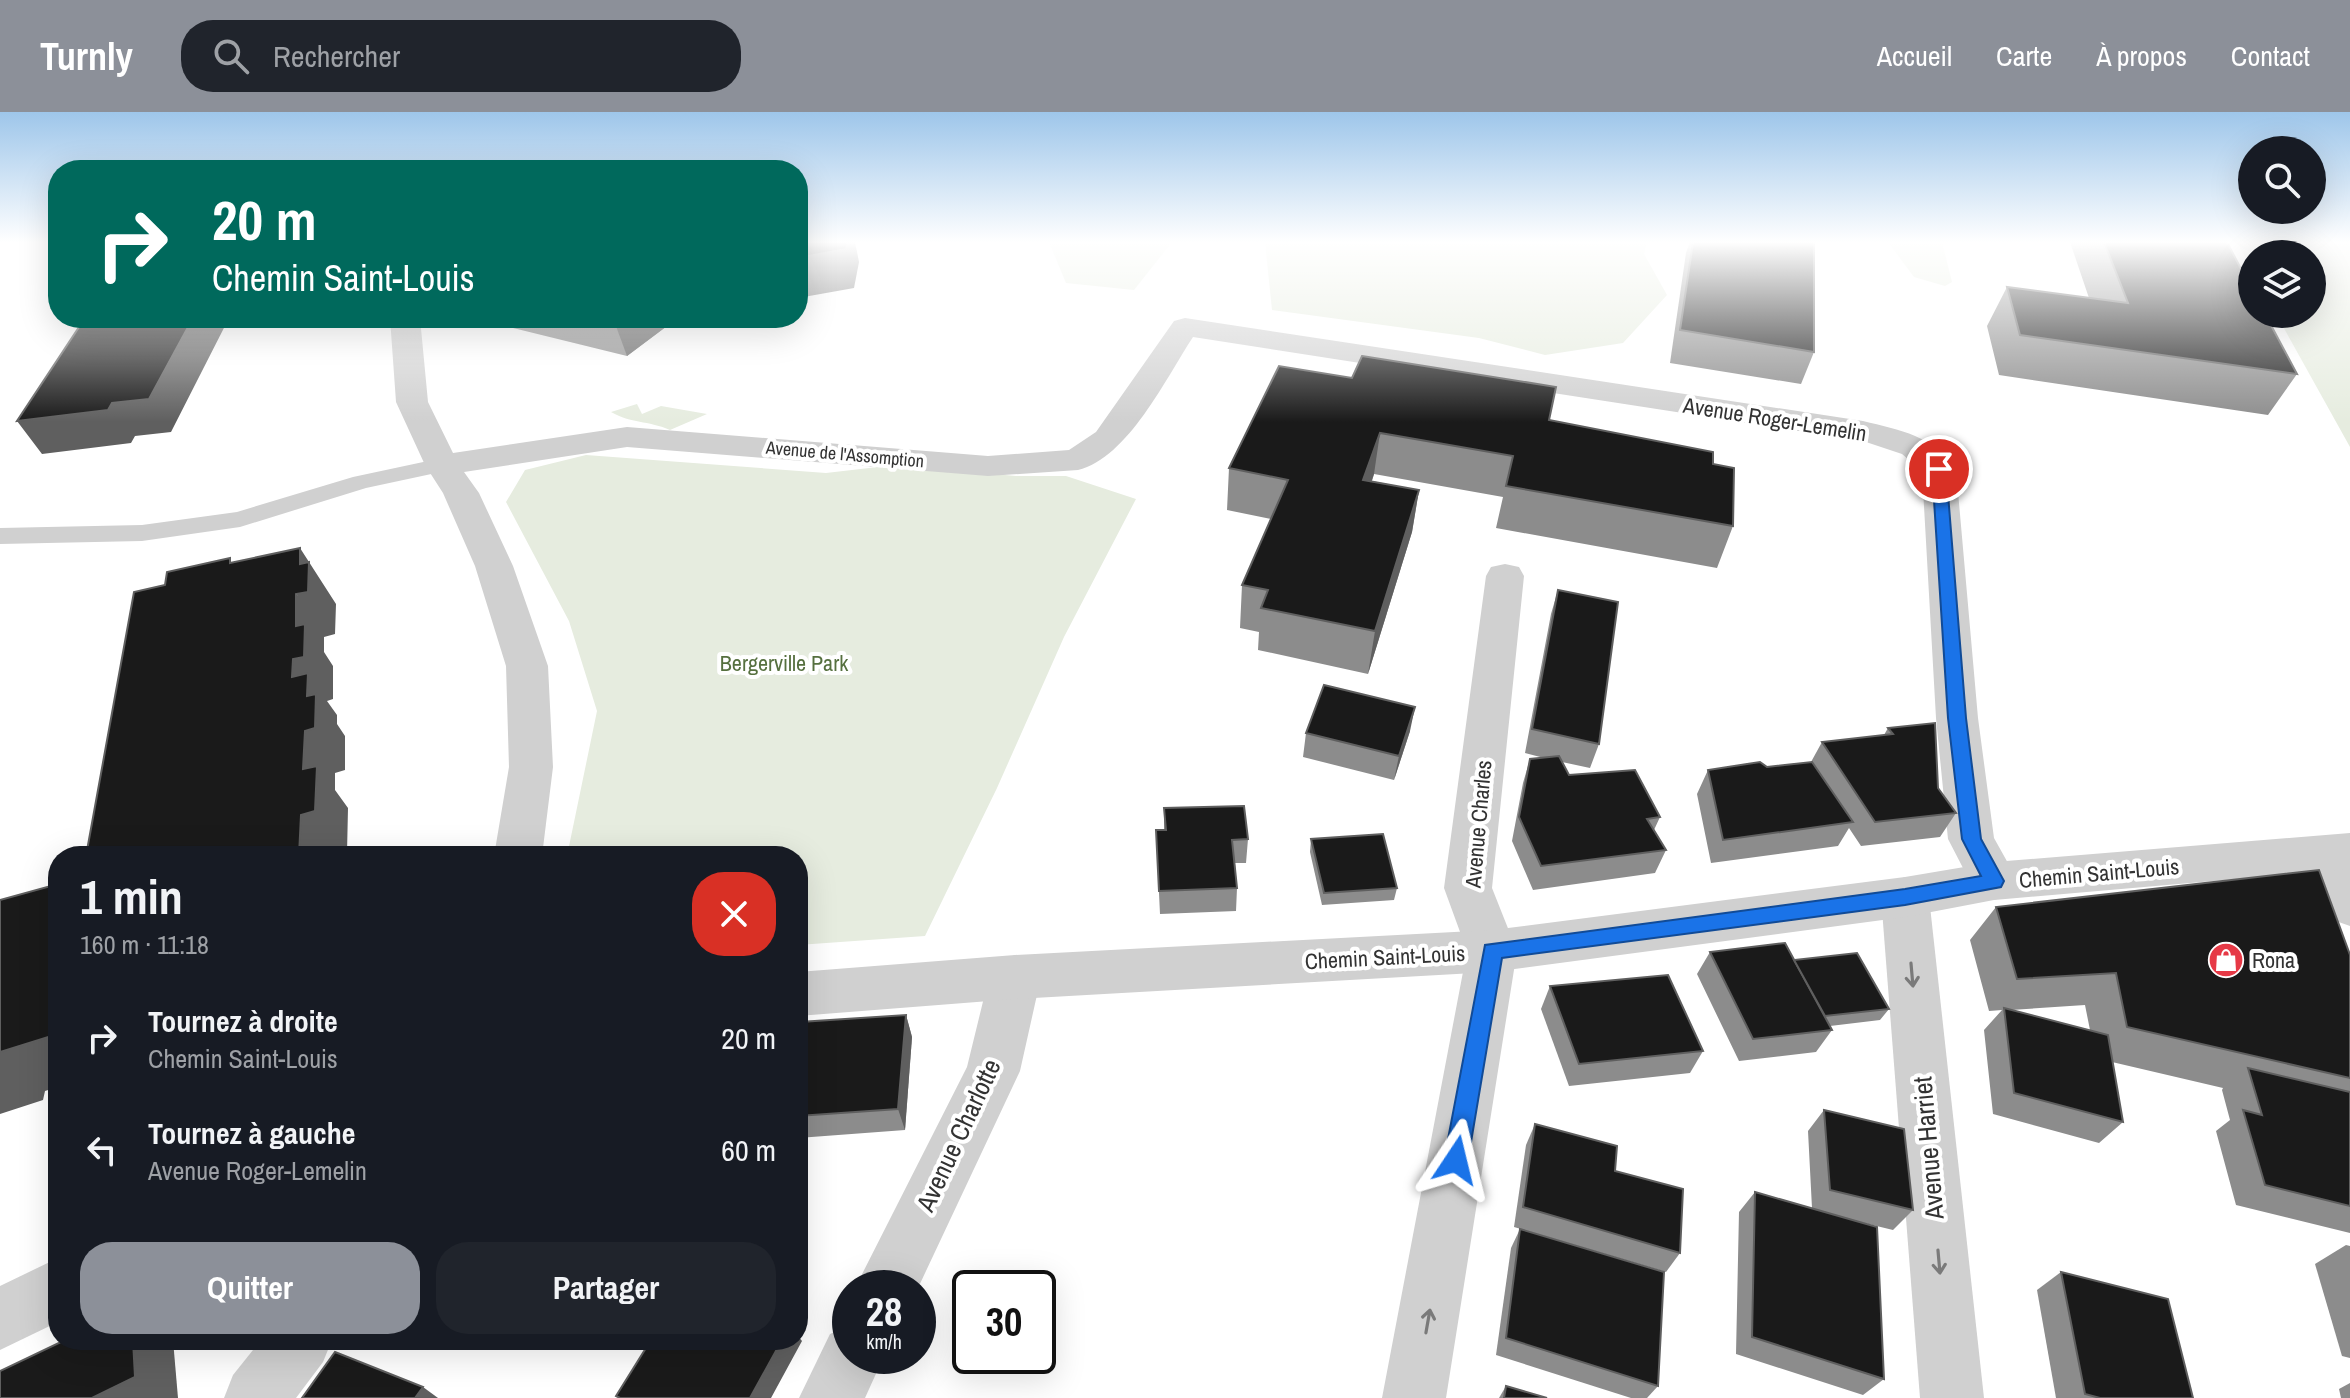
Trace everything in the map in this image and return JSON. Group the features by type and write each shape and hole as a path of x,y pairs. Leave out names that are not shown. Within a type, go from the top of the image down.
{"street":[{"name":"Avenue de l'Assomption","path":"442,465 627,437 988,466 1078,460 1108,439 1185,327"},
{"name":"Avenue Roger-Lemelin","path":"1185,327 1863,431 1924,450 1939,469 1957,718 1971,839 1994,881"},
{"path":"406,328 412,402 442,465 461,493 494,566 527,666 531,767 519,846"},
{"name":"Avenue Charles","path":"1492,951 1468,888 1505,576"},
{"path":"2340,852 2350,906"},
{"name":"Chemin Saint-Louis","path":"808,993 1015,977 1492,951 1905,897 1994,881 2340,852"},
{"name":"Avenue Harriet","path":"1905,897 1952,1398"},
{"path":"1414,1398 1492,951"},
{"name":"Avenue Charlotte","path":"895,1270 993,1071 1015,977"},
{"path":"0,1319 48,1294"},
{"path":"256,1398 293,1350"},
{"path":"831,1398 843,1374"}],"lane":[{"path":"0,536 142,533 240,519 361,482 442,465"}],"green space":[{"path":"1271,302 1661,302 1623,343 1545,355 1479,338 1272,310"},
{"path":"2326,302 2350,302 2350,447 2284,328 2326,328"},
{"path":"637,404 642,414 661,406 707,414 670,430 611,412"},
{"name":"Bergerville Park","path":"586,455 826,473 895,465 1016,476 1066,476 1136,499 1064,637 997,788 925,936 808,944 808,846 569,846 597,711 569,621 506,502 525,470"}],"building":[{"path":"1684,302 1814,302 1814,352 1680,330"},
{"path":"2011,302 2238,302 2238,328 2272,328 2297,374 2020,335"},
{"path":"78,328 188,328 149,399 112,403 108,410 17,421"},
{"path":"1362,356 1556,387 1549,420 1713,452 1713,464 1734,468 1733,526 1506,486 1513,456 1380,433 1363,480 1419,490 1375,631 1261,608 1268,590 1242,585 1288,480 1229,468 1279,366 1352,378"},
{"path":"300,548 300,564 309,562 308,592 296,594 296,626 305,624 304,657 293,659 292,677 308,673 307,696 316,694 315,728 305,731 303,769 317,766 315,811 301,815 299,846 88,846 134,592 165,585 167,572 230,558 230,563"},
{"path":"1558,590 1618,602 1599,744 1532,729"},
{"path":"1324,685 1415,707 1399,756 1306,733"},
{"path":"1935,723 1938,788 1956,813 1875,822 1822,742 1893,734 1888,728"},
{"path":"1559,756 1569,775 1635,770 1660,817 1647,819 1666,850 1541,866 1519,817 1530,759"},
{"path":"1760,762 1767,767 1812,762 1853,822 1723,840 1708,770"},
{"path":"1244,806 1248,839 1232,840 1237,888 1159,891 1156,830 1166,830 1164,808"},
{"path":"1383,834 1397,888 1324,893 1311,839"},
{"path":"2319,870 2350,955 2350,1078 2127,1027 2116,973 2017,979 1996,907"},
{"path":"48,887 48,1037 0,1052 0,900"},
{"path":"1785,943 1832,1030 1753,1039 1710,952"},
{"path":"1857,953 1889,1009 1825,1016 1794,960"},
{"path":"1668,975 1703,1051 1579,1064 1550,986"},
{"path":"2004,1008 2108,1035 2123,1122 2014,1093"},
{"path":"906,1015 898,1109 808,1115 808,1021"},
{"path":"2248,1068 2350,1092 2350,1206 2265,1185 2243,1110 2262,1115"},
{"path":"1824,1110 1904,1129 1913,1210 1830,1190"},
{"path":"1535,1124 1617,1146 1615,1171 1683,1189 1680,1253 1523,1207"},
{"path":"1755,1192 1877,1227 1884,1379 1752,1337"},
{"path":"1520,1229 1664,1272 1658,1386 1506,1338"},
{"path":"2061,1272 2168,1299 2193,1398 2100,1398 2085,1394"},
{"path":"48,1348 134,1350 135,1377 92,1398 0,1398 0,1371"},
{"path":"645,1350 776,1350 750,1398 616,1396"},
{"path":"335,1352 423,1387 415,1398 302,1398"},
{"path":"1506,1386 1547,1398 1504,1398"}],"place":[{"name":"Rona","path":"2226,960"}],"route":[{"path":"1456,1160 1492,951 1905,897 1994,881 1971,839 1957,718 1939,469"}]}
